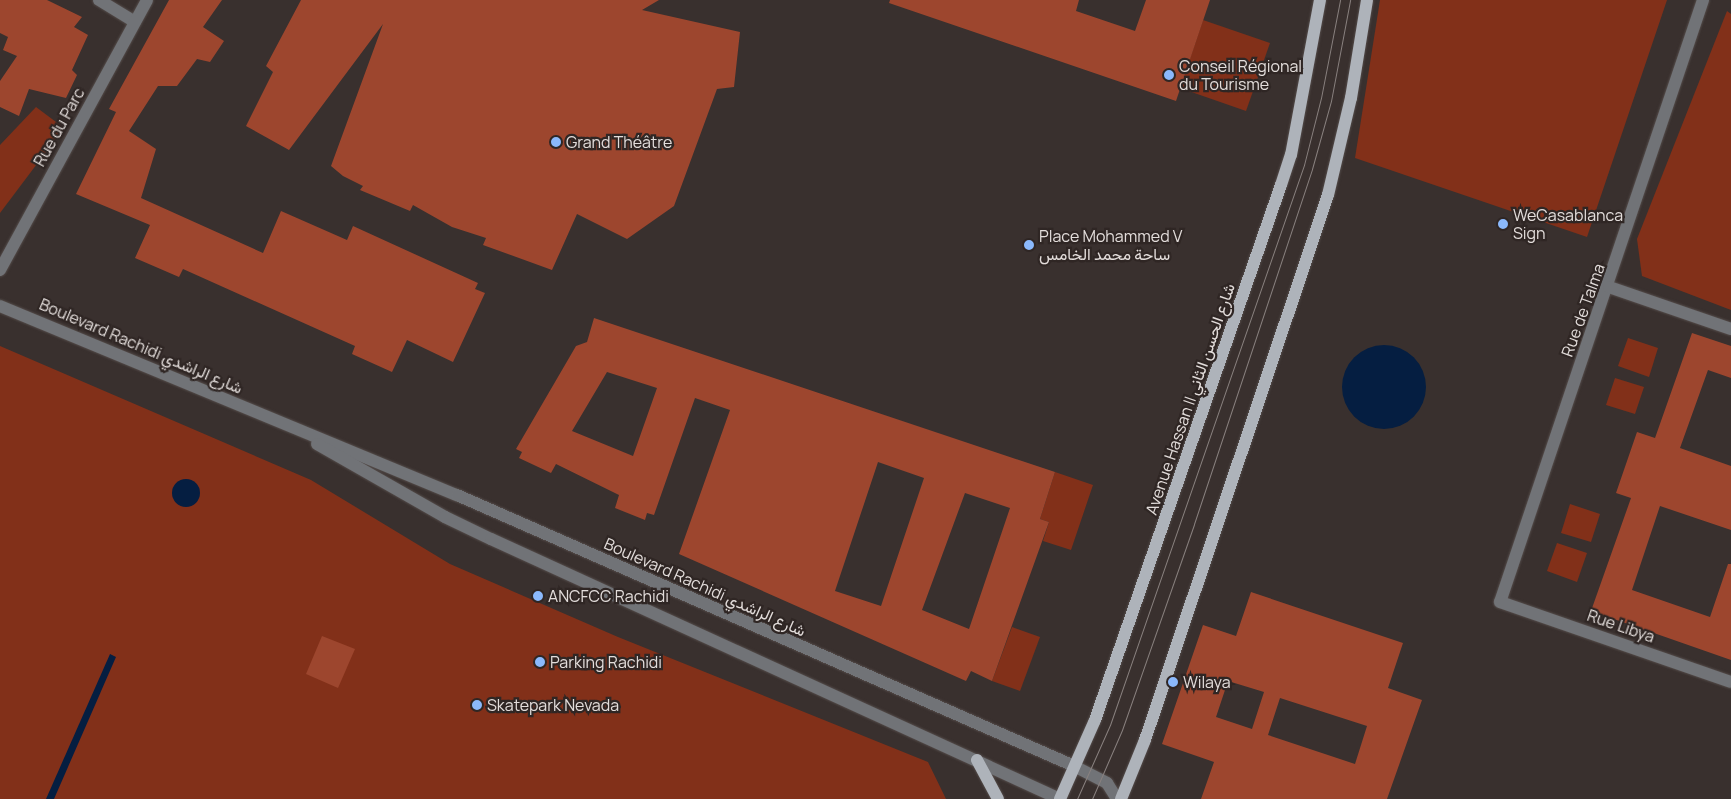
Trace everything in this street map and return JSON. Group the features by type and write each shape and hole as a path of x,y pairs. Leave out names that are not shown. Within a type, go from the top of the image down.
{"main road":[{"name":"Avenue Hassan II شارع الحسن الثاني","path":"1060,799 1106,690 1291,155 1320,0"},
{"path":"1121,799 1145,740 1328,195 1351,98 1367,0"},
{"path":"977,760 998,799"}],"street":[{"path":"99,0 135,22"},
{"name":"Rue du Parc","path":"0,270 147,0"},
{"name":"Rue de Talma","path":"1500,602 1609,287 1703,0"},
{"path":"1609,287 1731,329"},
{"name":"Boulevard Rachidi شارع الراشدي","path":"0,306 457,495 1074,766 1107,783 1118,799"},
{"name":"Boulevard Rachidi شارع الراشدي","path":"269,417 452,521 1060,799"},
{"name":"Rue Libya","path":"1500,602 1731,682"}],"shaded area":[{"path":"1380,0 1667,0 1587,237 1355,158"},
{"path":"1727,11 1731,14 1731,310 1642,276 1637,239"},
{"path":"1203,20 1270,43 1246,111 1180,88"},
{"path":"36,107 64,128 0,213 0,145"},
{"path":"1628,338 1658,348 1649,377 1618,366"},
{"path":"0,346 311,480 450,564 618,637 928,762 946,799 0,799"},
{"path":"1615,378 1644,387 1635,414 1606,405"},
{"path":"1055,472 1093,485 1071,550 1043,541 1049,522 1040,519"},
{"path":"1570,504 1600,514 1591,542 1561,533"},
{"path":"1557,543 1587,553 1577,582 1547,571"},
{"path":"1012,627 1040,637 1020,691 992,681"}],"water":[{"path":"1384,345 1400,348 1414,357 1423,371 1426,387 1423,403 1414,417 1400,426 1384,429 1368,426 1354,417 1345,403 1342,387 1345,371 1354,357 1368,348"},
{"path":"186,479 196,483 200,493 196,503 186,507 176,503 172,493 176,483"},
{"path":"110,654 116,657 54,799 46,799"}],"building":[{"path":"0,0 47,0 82,17 74,27 88,35 72,70 77,75 66,98 29,89 19,116 0,107 0,81 17,56 3,50 8,37 0,33"},
{"path":"169,0 222,0 203,27 224,41 210,62 197,59 177,86 158,86 129,131 156,149 141,198 263,253 281,211 347,240 353,226 478,283 475,289 485,293 453,362 407,340 392,372 352,354 355,346 183,269 179,277 135,258 150,225 76,194 116,112 109,109"},
{"name":"Grand Théâtre","path":"301,0 659,0 642,10 740,32 734,87 717,89 674,206 627,239 577,214 552,270 483,245 486,238 452,227 413,205 410,211 360,190 363,186 343,176 331,166 383,24 289,150 246,126 273,72 266,66"},
{"path":"890,0 1079,0 1076,11 1135,31 1146,0 1210,0 1176,101 889,3"},
{"path":"594,318 1055,472 1040,519 1049,522 992,681 971,671 966,681 679,554 730,410 695,398 654,515 647,513 645,520 615,508 619,495 556,464 551,473 519,458 522,452 516,449 576,346 587,342","holes":["607,372 657,388 633,456 572,431","878,462 924,478 881,606 835,591","965,493 1010,508 969,629 922,610"]},
{"path":"1692,333 1731,346 1731,378 1708,370 1680,448 1731,466 1731,530 1660,506 1632,590 1710,617 1728,564 1731,564 1731,660 1591,611 1631,498 1616,493 1637,432 1655,438"},
{"path":"1251,592 1403,643 1388,688 1422,700 1387,799 1201,799 1214,762 1162,744 1203,625 1236,636","holes":["1228,681 1264,692 1252,729 1216,717","1280,698 1367,726 1355,764 1268,735"]},
{"path":"322,636 355,649 338,688 306,674"}],"tram line":[{"path":"1077,799 1110,725 1304,165 1321,98 1340,0"},
{"path":"1092,799 1122,730 1194,524 1312,169 1331,101 1350,0"}],"place":[{"name":"Conseil Régional du Tourisme","path":"1169,75"},
{"name":"Grand Théâtre","path":"556,142"},
{"name":"WeCasablanca Sign","path":"1503,224"},
{"name":"Place Mohammed V ساحة محمد الخامس","path":"1029,245"},
{"name":"ANCFCC Rachidi","path":"538,596"},
{"name":"Parking Rachidi","path":"540,662"},
{"name":"Wilaya","path":"1173,682"},
{"name":"Skatepark Nevada","path":"477,705"}]}
